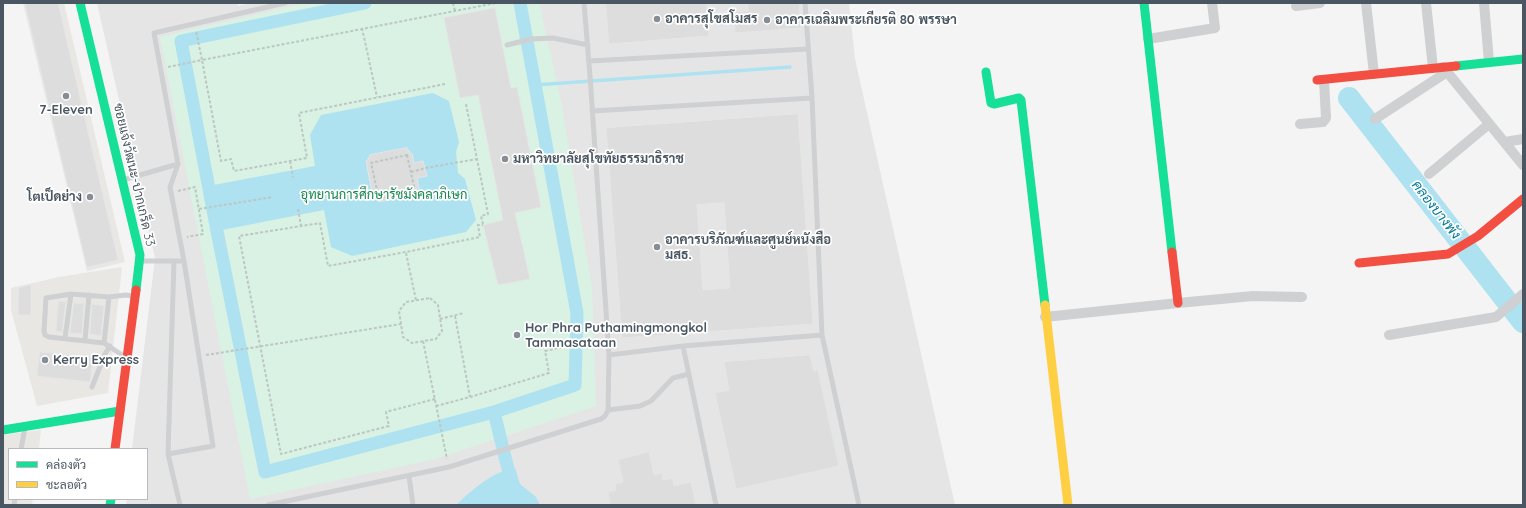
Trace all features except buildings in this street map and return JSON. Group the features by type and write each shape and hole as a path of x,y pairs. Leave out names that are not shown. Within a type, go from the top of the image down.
{"street":[{"name":"ซอยแจ้งวัฒนะ-ปากเกร็ด 33","path":"80,3 140,261 115,448"},
{"path":"1144,3 1178,303"},
{"path":"1148,39 1215,28 1212,3"},
{"path":"1296,6 1320,3"},
{"path":"1366,3 1374,74"},
{"path":"1426,3 1441,69 1505,142 1523,165"},
{"path":"1484,3 1489,62"},
{"path":"1300,124 1323,122 1326,118 1321,80 1441,69 1523,59"},
{"path":"1375,119 1441,69"},
{"path":"986,72 991,103 994,104 1019,98 1021,100 1068,505"},
{"path":"1429,174 1489,124"},
{"path":"1505,142 1523,139"},
{"path":"1359,262 1448,254 1478,236 1523,199"},
{"path":"1390,335 1496,317 1523,294"},
{"path":"1045,316 1253,296 1302,297"},
{"path":"3,430 120,411"}],"lane":[{"path":"168,454 213,446 184,261 170,192 170,187 178,164 154,33 285,3"},
{"path":"268,505 449,467 601,419 605,416 608,410 609,355 584,3"},
{"path":"805,3 812,98 822,335 859,505"},
{"path":"507,44 553,38 588,45"},
{"path":"589,61 808,49"},
{"path":"592,110 812,98"},
{"path":"122,180 178,164"},
{"path":"140,261 184,261"},
{"path":"174,261 168,454 180,505"},
{"path":"127,359 104,343 49,337 45,335 46,298 71,294 108,297 126,295 136,296"},
{"path":"65,338 71,294"},
{"path":"85,340 89,295"},
{"path":"104,343 108,297"},
{"path":"609,355 683,346 822,335"},
{"path":"92,387 105,354 110,346"},
{"path":"683,346 716,505"},
{"path":"608,410 640,406 651,402 673,378 689,374"},
{"path":"21,448 25,427"},
{"path":"409,476 413,505"}],"path":[{"path":"453,3 455,11"},
{"path":"172,66 496,3"},
{"path":"195,27 221,161 231,159 234,171 307,158 299,113 445,84"},
{"path":"362,28 376,98"},
{"path":"435,400 386,412 389,426 281,454 239,236 320,223 328,266 480,237 478,225 483,224 481,216 488,214 466,104"},
{"path":"407,155 410,172 414,191 379,199 371,163 407,155"},
{"path":"410,172 460,161 477,159"},
{"path":"290,161 293,177"},
{"path":"170,192 195,188 203,234 180,238"},
{"path":"199,209 273,197"},
{"path":"298,209 301,226"},
{"path":"406,252 416,300"},
{"path":"430,298 438,305 442,331 436,339 412,343 403,337 398,311 406,302 416,300 430,298"},
{"path":"440,319 464,313"},
{"path":"455,316 470,397"},
{"path":"199,357 227,351 401,324"},
{"path":"436,406 549,373 545,351 608,338"},
{"path":"424,340 441,436 449,467"}],"shaded area":[{"path":"23,3 64,3 125,262 87,271"},
{"name":"มหาวิทยาลัยสุโขทัยธรรมาธิราช","path":"97,3 238,3 238,6 251,3 849,3 855,59 955,505 126,505 127,500 148,500 148,448 132,448 155,258"},
{"path":"122,267 108,393 37,406 11,310 11,288 59,277"},
{"path":"41,430 39,448 8,448 8,500 33,500 32,505 3,505 3,435"}],"green space":[{"name":"อุทยานการศึกษารัชมังคลาภิเษก","path":"306,3 539,3 561,101 592,288 596,406 435,459 250,499 160,37"}],"water":[{"path":"433,93 449,101 459,142 456,152 458,173 465,179 476,220 466,232 352,256 331,247 324,210 217,231 208,186 315,166 310,135 321,115"},
{"path":"515,468 520,484 536,497 540,505 456,505 483,482 499,473"}],"waterway":[{"path":"365,3 181,41 265,472 494,412 575,385 577,313 520,3"},
{"path":"535,85 790,67"},
{"name":"คลองบางพัง","path":"1349,98 1523,322"},
{"path":"494,412 508,469"}],"traffic: fast":[{"path":"80,3 140,255 136,290"},
{"path":"1144,3 1172,252"},
{"path":"1456,66 1523,59"},
{"path":"986,72 991,103 994,104 1019,98 1021,100 1045,305"},
{"path":"3,430 120,411"},
{"path":"110,505 111,500"}],"traffic: slow":[{"path":"1045,305 1068,505"}],"traffic: jam":[{"path":"1317,80 1456,66"},
{"path":"1359,263 1448,254 1478,236 1523,199"},
{"path":"1172,252 1178,303"},
{"path":"115,448 136,290"}],"place":[{"name":"อาคารสุโขสโมสร","path":"657,19"},
{"name":"อาคารเฉลิมพระเกียรติ 80 พรรษา","path":"767,20"},
{"name":"7-Eleven","path":"66,96"},
{"name":"มหาวิทยาลัยสุโขทัยธรรมาธิราช","path":"505,159"},
{"name":"โตเป็ดย่าง","path":"90,197"},
{"name":"อาคารบริภัณฑ์และศูนย์หนังสือ มสธ.","path":"657,247"},
{"name":"Hor Phra Puthamingmongkol Tammasataan","path":"517,335"},
{"name":"Kerry Express","path":"45,360"}]}
